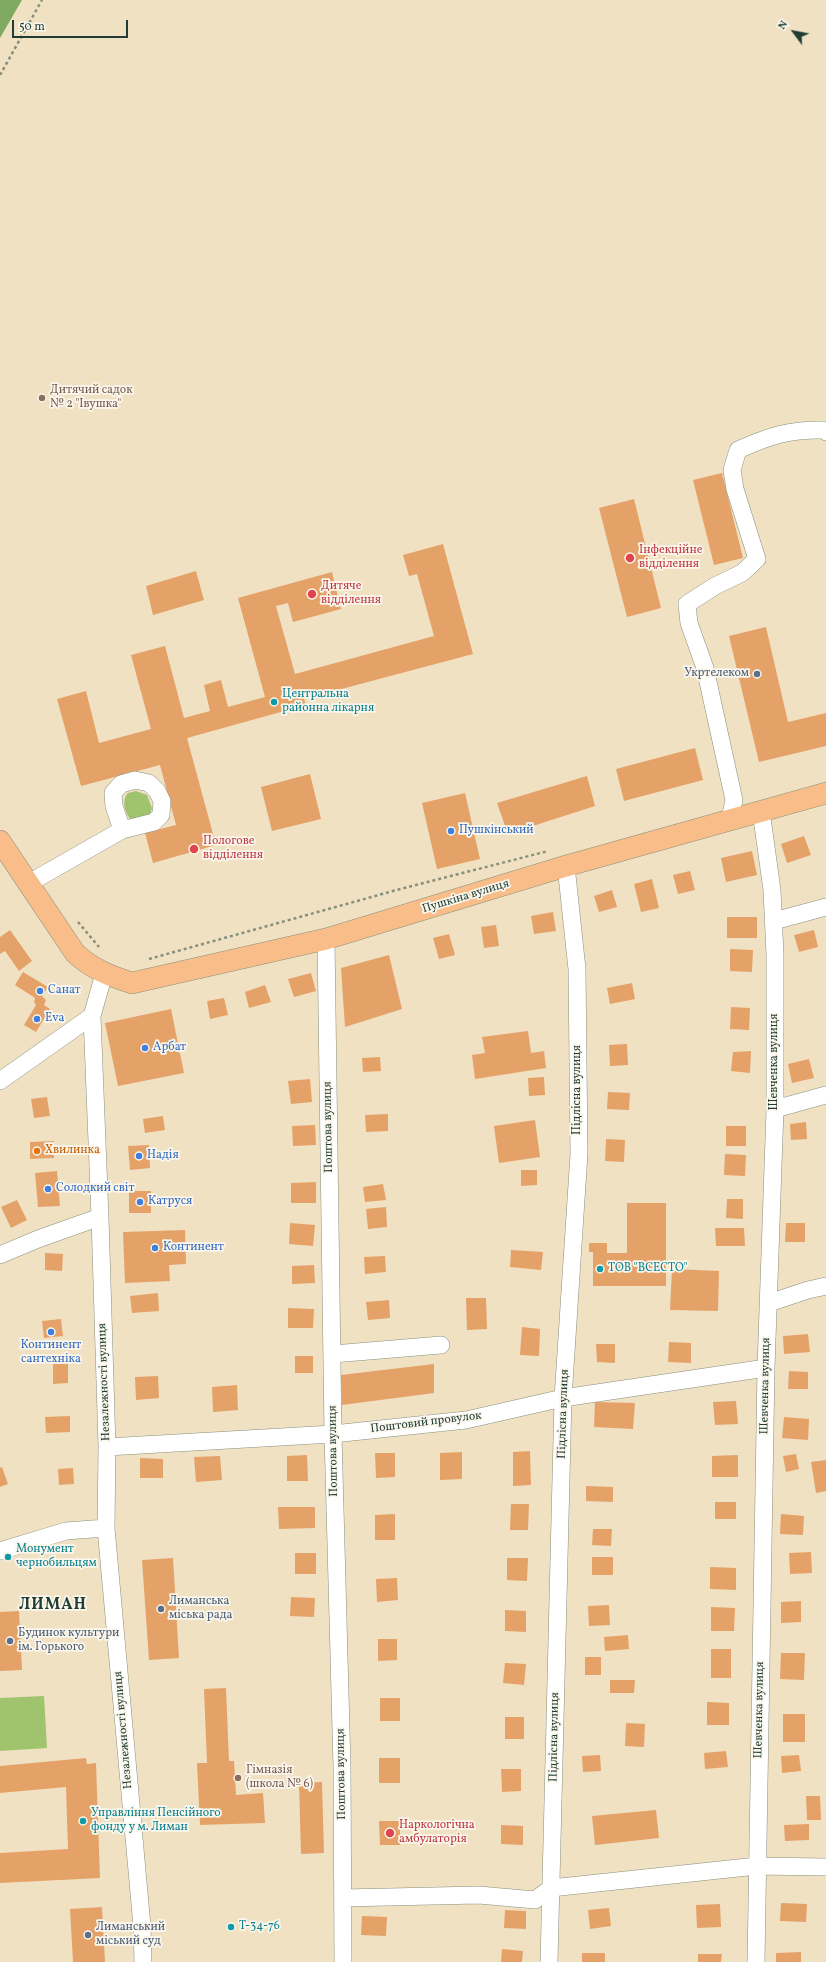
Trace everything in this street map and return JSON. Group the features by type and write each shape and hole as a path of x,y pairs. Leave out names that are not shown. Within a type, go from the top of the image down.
{"main road":[{"name":"Пушкіна вулиця","path":"104,974 132,983 326,939 566,866 826,793"},
{"path":"0,841 75,953 88,965 104,974"}],"street":[{"path":"730,820 734,800 705,668 689,623 687,604 715,586 742,574 757,559 734,489 732,470 738,450 767,437 803,430 825,430 826,432"},
{"name":"Шевченка вулиця","path":"756,1962 766,1368 775,1109 774,921 772,890 761,811"},
{"path":"29,883 122,830"},
{"name":"Підлісна вулиця","path":"549,1962 564,1398 579,1154 577,969 566,866"},
{"path":"774,921 826,907"},
{"name":"Поштова вулиця","path":"326,939 333,1434 342,1767 343,1962"},
{"name":"Незалежності вулиця","path":"104,974 92,1016 107,1446 106,1528 142,1926 142,1962"},
{"path":"0,1081 92,1016"},
{"path":"775,1109 826,1096"},
{"path":"0,1255 38,1239 100,1217"},
{"path":"769,1303 808,1290 826,1286"},
{"path":"332,1354 441,1345"},
{"name":"Поштовий провулок","path":"107,1446 333,1434 466,1420 564,1398 766,1368"},
{"path":"0,1551 66,1531 106,1528"},
{"path":"343,1898 479,1895 535,1900 551,1888 757,1866 826,1867"}],"path":[{"path":"0,75 42,0"},
{"path":"144,960 394,891 552,850"},
{"path":"76,920 101,950"}],"green space":[{"path":"0,0 22,0 0,38"},
{"path":"136,791 147,795 152,808 150,815 131,820 127,814 124,803 128,793"},
{"path":"44,1696 47,1748 0,1751 0,1698"}],"building":[{"path":"722,473 743,558 714,565 693,480"},
{"name":"Інфекційне відділення","path":"634,499 661,608 627,617 599,508"},
{"name":"Центральна районна лікарня","path":"443,544 473,654 304,699 306,705 187,738 216,845 153,863 145,833 176,825 160,765 81,786 57,699 86,691 99,743 151,729 131,655 165,646 184,718 210,711 204,685 221,680 228,707 265,697 238,598 332,572 341,609 293,622 288,603 276,606 295,674 434,636 417,574 409,576 403,555"},
{"path":"196,571 204,600 153,615 146,586"},
{"name":"Укртелеком","path":"766,627 788,722 826,713 826,746 759,762 729,636"},
{"path":"695,748 703,780 624,801 616,769"},
{"path":"310,774 321,819 272,831 261,787"},
{"path":"587,776 595,806 508,834 497,803"},
{"name":"Пушкінський","path":"465,793 480,859 437,869 422,803"},
{"path":"804,836 811,855 787,863 781,844"},
{"path":"752,851 757,875 726,882 721,858"},
{"path":"690,871 695,890 678,894 673,875"},
{"path":"652,879 659,908 641,912 634,884"},
{"path":"612,890 617,907 599,912 594,896"},
{"path":"553,912 556,931 534,934 531,916"},
{"path":"727,917 757,917 757,938 727,938"},
{"path":"496,925 499,946 484,948 481,927"},
{"path":"10,930 32,961 19,971 5,951 0,954 0,937"},
{"path":"814,930 818,947 799,952 794,935"},
{"path":"449,934 455,955 439,959 433,938"},
{"path":"730,949 753,950 752,972 730,971"},
{"path":"389,955 402,1009 345,1027 341,968"},
{"path":"23,972 48,987 42,996 46,1000 44,1005 50,1009 36,1032 24,1025 36,1005 34,1002 35,998 15,985"},
{"path":"311,973 316,991 294,997 288,979"},
{"path":"632,983 635,999 610,1004 607,988"},
{"path":"265,985 271,1002 249,1008 245,992"},
{"path":"224,998 228,1015 210,1019 207,1001"},
{"path":"731,1007 750,1008 749,1030 730,1029"},
{"name":"Арбат","path":"171,1009 184,1073 118,1086 105,1023"},
{"path":"528,1031 531,1053 544,1051 546,1068 475,1079 472,1055 485,1053 482,1037"},
{"path":"627,1044 628,1065 610,1066 609,1045"},
{"path":"751,1051 750,1073 731,1071 733,1052"},
{"path":"380,1057 381,1071 363,1072 362,1058"},
{"path":"809,1059 814,1078 792,1083 788,1064"},
{"path":"544,1077 545,1095 529,1096 528,1078"},
{"path":"310,1079 312,1102 291,1104 288,1081"},
{"path":"608,1092 630,1093 629,1110 607,1109"},
{"path":"47,1097 50,1116 34,1118 31,1099"},
{"path":"388,1114 388,1131 366,1132 365,1115"},
{"path":"163,1116 165,1130 145,1133 143,1119"},
{"path":"535,1120 540,1157 499,1163 494,1126"},
{"path":"806,1122 807,1139 791,1140 790,1124"},
{"path":"315,1125 316,1145 293,1146 292,1126"},
{"path":"726,1126 746,1126 746,1146 726,1146"},
{"path":"606,1139 625,1140 624,1162 605,1161"},
{"path":"54,1141 54,1158 30,1159 30,1142"},
{"path":"149,1145 150,1168 130,1170 128,1146"},
{"path":"725,1154 746,1155 745,1176 724,1175"},
{"path":"521,1170 537,1170 537,1185 521,1186"},
{"name":"Солодкий світ","path":"57,1171 60,1206 38,1207 35,1173"},
{"path":"316,1182 316,1203 291,1203 291,1183"},
{"path":"383,1184 386,1200 365,1202 363,1187"},
{"path":"129,1191 151,1191 151,1213 129,1213"},
{"path":"727,1199 743,1199 743,1219 726,1218"},
{"path":"17,1200 27,1220 11,1228 1,1207"},
{"path":"627,1203 666,1203 666,1286 593,1286 593,1252 589,1252 589,1243 607,1243 607,1253 627,1253"},
{"path":"386,1207 387,1227 368,1229 366,1209"},
{"path":"290,1223 315,1225 313,1246 289,1244"},
{"path":"786,1223 805,1223 805,1242 785,1242"},
{"path":"715,1228 744,1228 745,1246 716,1246"},
{"name":"Континент","path":"185,1230 186,1264 169,1265 170,1281 125,1283 123,1232"},
{"path":"511,1250 543,1252 541,1270 510,1267"},
{"path":"45,1253 63,1254 62,1271 45,1270"},
{"path":"385,1256 386,1272 365,1274 364,1257"},
{"path":"314,1265 315,1283 292,1284 292,1266"},
{"path":"672,1269 719,1271 718,1311 670,1310"},
{"path":"158,1293 159,1311 132,1313 130,1296"},
{"path":"466,1298 486,1298 487,1329 467,1330"},
{"path":"389,1300 390,1318 368,1320 366,1302"},
{"path":"288,1308 314,1309 313,1328 288,1328"},
{"path":"61,1319 63,1336 44,1338 42,1321"},
{"path":"522,1327 540,1329 539,1356 520,1355"},
{"path":"808,1334 810,1352 784,1354 783,1336"},
{"path":"669,1342 691,1343 691,1363 668,1362"},
{"path":"596,1344 615,1344 615,1363 597,1362"},
{"path":"295,1356 313,1356 313,1373 295,1373"},
{"path":"68,1363 68,1383 53,1384 53,1364"},
{"path":"434,1364 434,1393 342,1405 341,1375"},
{"path":"789,1371 808,1372 808,1389 788,1389"},
{"path":"158,1376 159,1398 136,1400 135,1377"},
{"path":"237,1385 238,1410 213,1412 212,1387"},
{"path":"736,1401 738,1424 715,1425 713,1402"},
{"path":"595,1402 635,1403 633,1429 594,1427"},
{"path":"70,1416 70,1432 46,1433 45,1417"},
{"path":"784,1417 809,1419 808,1440 782,1438"},
{"path":"530,1451 531,1485 513,1486 513,1452"},
{"path":"462,1452 462,1479 440,1480 440,1453"},
{"path":"375,1453 395,1453 395,1477 376,1478"},
{"path":"796,1454 799,1469 786,1472 783,1456"},
{"path":"307,1455 308,1481 287,1481 287,1456"},
{"path":"738,1455 738,1477 712,1477 712,1456"},
{"path":"220,1456 222,1480 196,1482 194,1457"},
{"path":"140,1458 163,1459 163,1478 140,1478"},
{"path":"826,1460 826,1491 816,1493 811,1462"},
{"path":"2,1467 8,1484 0,1487 0,1468"},
{"path":"73,1468 74,1484 59,1485 58,1469"},
{"path":"586,1486 613,1487 613,1502 586,1501"},
{"path":"715,1502 736,1502 736,1519 715,1519"},
{"path":"511,1504 529,1504 528,1530 510,1530"},
{"path":"278,1507 315,1507 315,1528 279,1529"},
{"path":"395,1514 395,1540 375,1540 375,1515"},
{"path":"781,1514 804,1516 803,1535 780,1534"},
{"path":"593,1529 612,1529 611,1546 592,1545"},
{"path":"811,1552 812,1573 790,1574 789,1553"},
{"path":"295,1553 316,1553 316,1574 295,1574"},
{"path":"592,1557 613,1557 613,1575 592,1575"},
{"name":"Лиманська міська рада","path":"173,1558 179,1658 149,1660 142,1560"},
{"path":"507,1558 528,1558 527,1581 507,1580"},
{"path":"710,1567 736,1568 736,1590 710,1589"},
{"path":"397,1578 398,1600 377,1602 376,1579"},
{"path":"291,1597 315,1598 314,1617 290,1616"},
{"path":"801,1601 801,1622 781,1623 781,1602"},
{"path":"609,1605 610,1625 589,1626 588,1606"},
{"path":"711,1607 735,1608 734,1631 711,1631"},
{"path":"505,1610 526,1611 526,1632 505,1631"},
{"name":"Будинок культури ім. Горького","path":"19,1611 22,1670 0,1671 0,1612"},
{"path":"628,1635 629,1649 605,1651 604,1637"},
{"path":"378,1639 397,1639 397,1660 378,1661"},
{"path":"711,1649 731,1649 731,1678 711,1678"},
{"path":"781,1653 805,1653 804,1680 780,1679"},
{"path":"585,1657 601,1657 601,1675 585,1675"},
{"path":"505,1663 526,1664 524,1685 503,1683"},
{"path":"610,1680 635,1680 634,1693 610,1693"},
{"path":"226,1688 229,1761 234,1761 236,1795 263,1793 265,1823 200,1825 197,1763 207,1763 204,1689"},
{"path":"380,1698 400,1698 400,1721 380,1721"},
{"path":"707,1702 729,1703 729,1725 707,1725"},
{"path":"783,1714 805,1714 805,1742 783,1742"},
{"path":"505,1717 524,1717 524,1739 505,1739"},
{"path":"626,1723 645,1724 644,1747 625,1746"},
{"path":"726,1751 728,1767 705,1769 704,1753"},
{"path":"600,1755 601,1771 583,1772 582,1756"},
{"path":"799,1755 801,1771 782,1773 781,1756"},
{"name":"Управління Пенсійного фонду у м. Лиман","path":"86,1758 87,1764 96,1763 100,1878 0,1883 0,1853 68,1849 66,1787 0,1793 0,1766"},
{"path":"379,1758 400,1758 400,1783 379,1783"},
{"path":"501,1769 521,1769 521,1791 502,1792"},
{"path":"322,1782 324,1853 301,1854 299,1783"},
{"path":"806,1796 820,1796 821,1820 807,1820"},
{"path":"656,1810 659,1838 595,1845 592,1816"},
{"name":"Наркологічна амбулаторія","path":"379,1821 400,1821 400,1845 380,1845"},
{"path":"809,1824 809,1840 785,1841 784,1825"},
{"path":"501,1825 523,1826 523,1845 501,1844"},
{"path":"781,1903 807,1904 806,1922 780,1921"},
{"path":"720,1904 721,1927 697,1928 696,1905"},
{"name":"Лиманський міський суд","path":"102,1907 105,1962 73,1962 70,1909"},
{"path":"609,1908 611,1926 590,1929 588,1910"},
{"path":"505,1910 526,1911 526,1929 504,1928"},
{"path":"362,1916 387,1917 386,1936 361,1935"},
{"path":"502,1949 523,1951 522,1962 501,1962"},
{"path":"801,1952 801,1962 776,1962 776,1953"},
{"path":"582,1953 605,1953 605,1962 582,1962"},
{"path":"698,1954 722,1954 721,1962 698,1962"}],"place":[{"name":"Дитячий садок № 2 \"Івушка\"","path":"42,398"},
{"name":"Інфекційне відділення","path":"630,558"},
{"name":"Дитяче відділення","path":"312,594"},
{"name":"Укртелеком","path":"757,674"},
{"name":"Центральна районна лікарня","path":"274,702"},
{"name":"Пушкінський","path":"451,831"},
{"name":"Пологове відділення","path":"194,849"},
{"name":"Санат","path":"40,991"},
{"name":"Eva","path":"37,1019"},
{"name":"Арбат","path":"145,1048"},
{"name":"Хвилинка","path":"37,1151"},
{"name":"Надiя","path":"139,1156"},
{"name":"Солодкий світ","path":"48,1189"},
{"name":"Катруся","path":"140,1202"},
{"name":"Континент","path":"155,1248"},
{"name":"ТОВ \"ВСЕСТО\"","path":"600,1269"},
{"name":"Континент сантехніка","path":"51,1332"},
{"name":"Монумент чернобильцям","path":"8,1557"},
{"name":"Лиманська міська рада","path":"161,1609"},
{"name":"Будинок культури ім. Горького","path":"10,1641"},
{"name":"Гімназія (школа № 6)","path":"238,1778"},
{"name":"Управління Пенсійного фонду у м. Лиман","path":"83,1821"},
{"name":"Наркологічна амбулаторія","path":"390,1833"},
{"name":"Т-34-76","path":"231,1927"},
{"name":"Лиманський міський суд","path":"88,1935"}],"district":[{"name":"ЛИМАН","path":"53,1606"}]}
